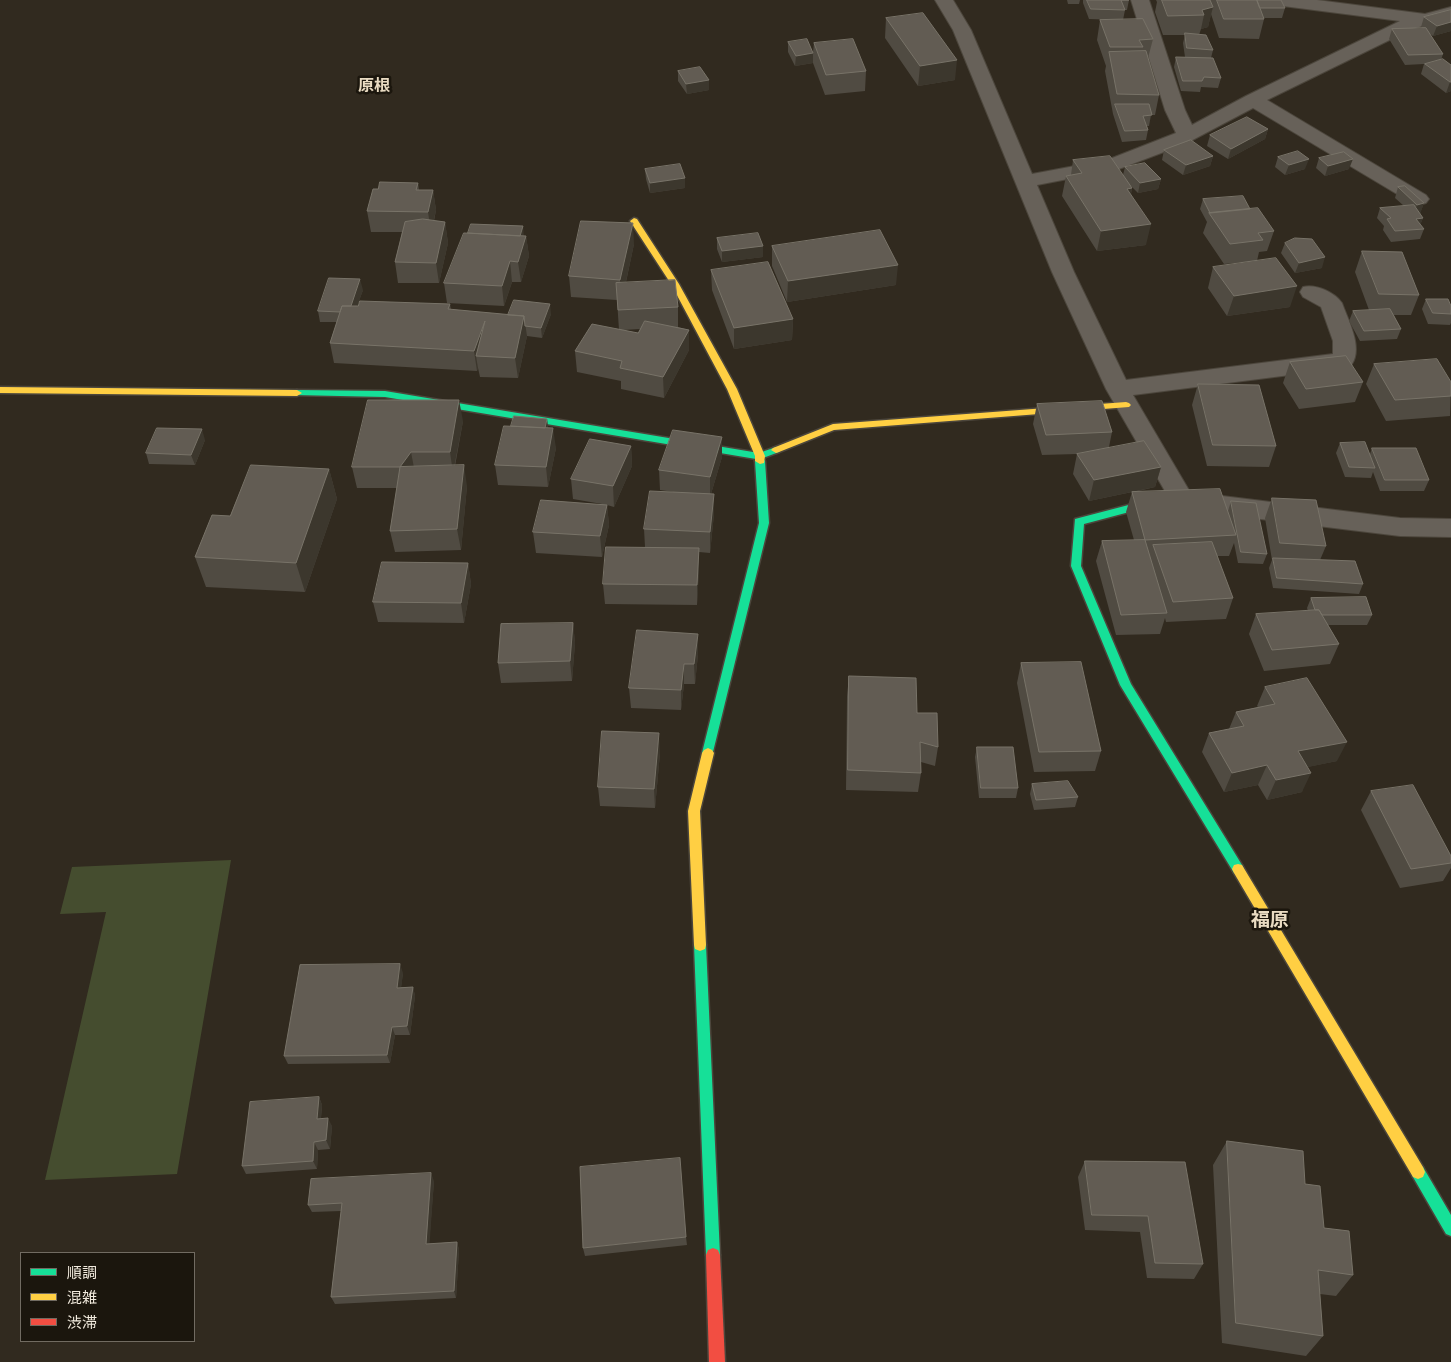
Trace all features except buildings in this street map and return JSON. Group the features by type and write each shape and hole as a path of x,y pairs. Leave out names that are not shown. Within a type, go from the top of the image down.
{"street":[{"path":"944,0 962,30 1062,272 1122,397 1182,499"},
{"path":"1140,0 1176,110 1187,135"},
{"path":"1275,0 1426,19"},
{"path":"1025,181 1112,165 1187,135 1253,100 1406,25 1451,12"},
{"path":"1253,100 1418,199"},
{"path":"634,221 675,284 732,389 760,456 764,523 694,811 717,1362"},
{"path":"0,390 385,394 760,456 834,426 1122,397 1344,359 1344,341 1332,304 1311,292"},
{"path":"1451,528 1400,527 1182,499 1163,500 1079,522 1076,566 1126,685 1222,841 1451,1229"}],"green space":[{"path":"231,860 177,1174 45,1180 106,912 60,914 72,867"}],"traffic: fast":[{"path":"297,393 385,394 760,456 776,450"},
{"path":"708,753 764,523 760,461"},
{"path":"1163,500 1079,522 1076,566 1126,685 1238,869"},
{"path":"700,945 713,1255"},
{"path":"1418,1172 1451,1229"}],"traffic: slow":[{"path":"634,221 675,284 732,389 760,456 760,461"},
{"path":"0,390 297,393"},
{"path":"776,450 833,427 1126,405"},
{"path":"700,945 694,811 708,753"},
{"path":"1238,869 1418,1172"}],"traffic: jam":[{"path":"713,1255 717,1362"}],"district":[{"name":"原根","path":"374,87"},
{"name":"福原","path":"1270,921"}]}
